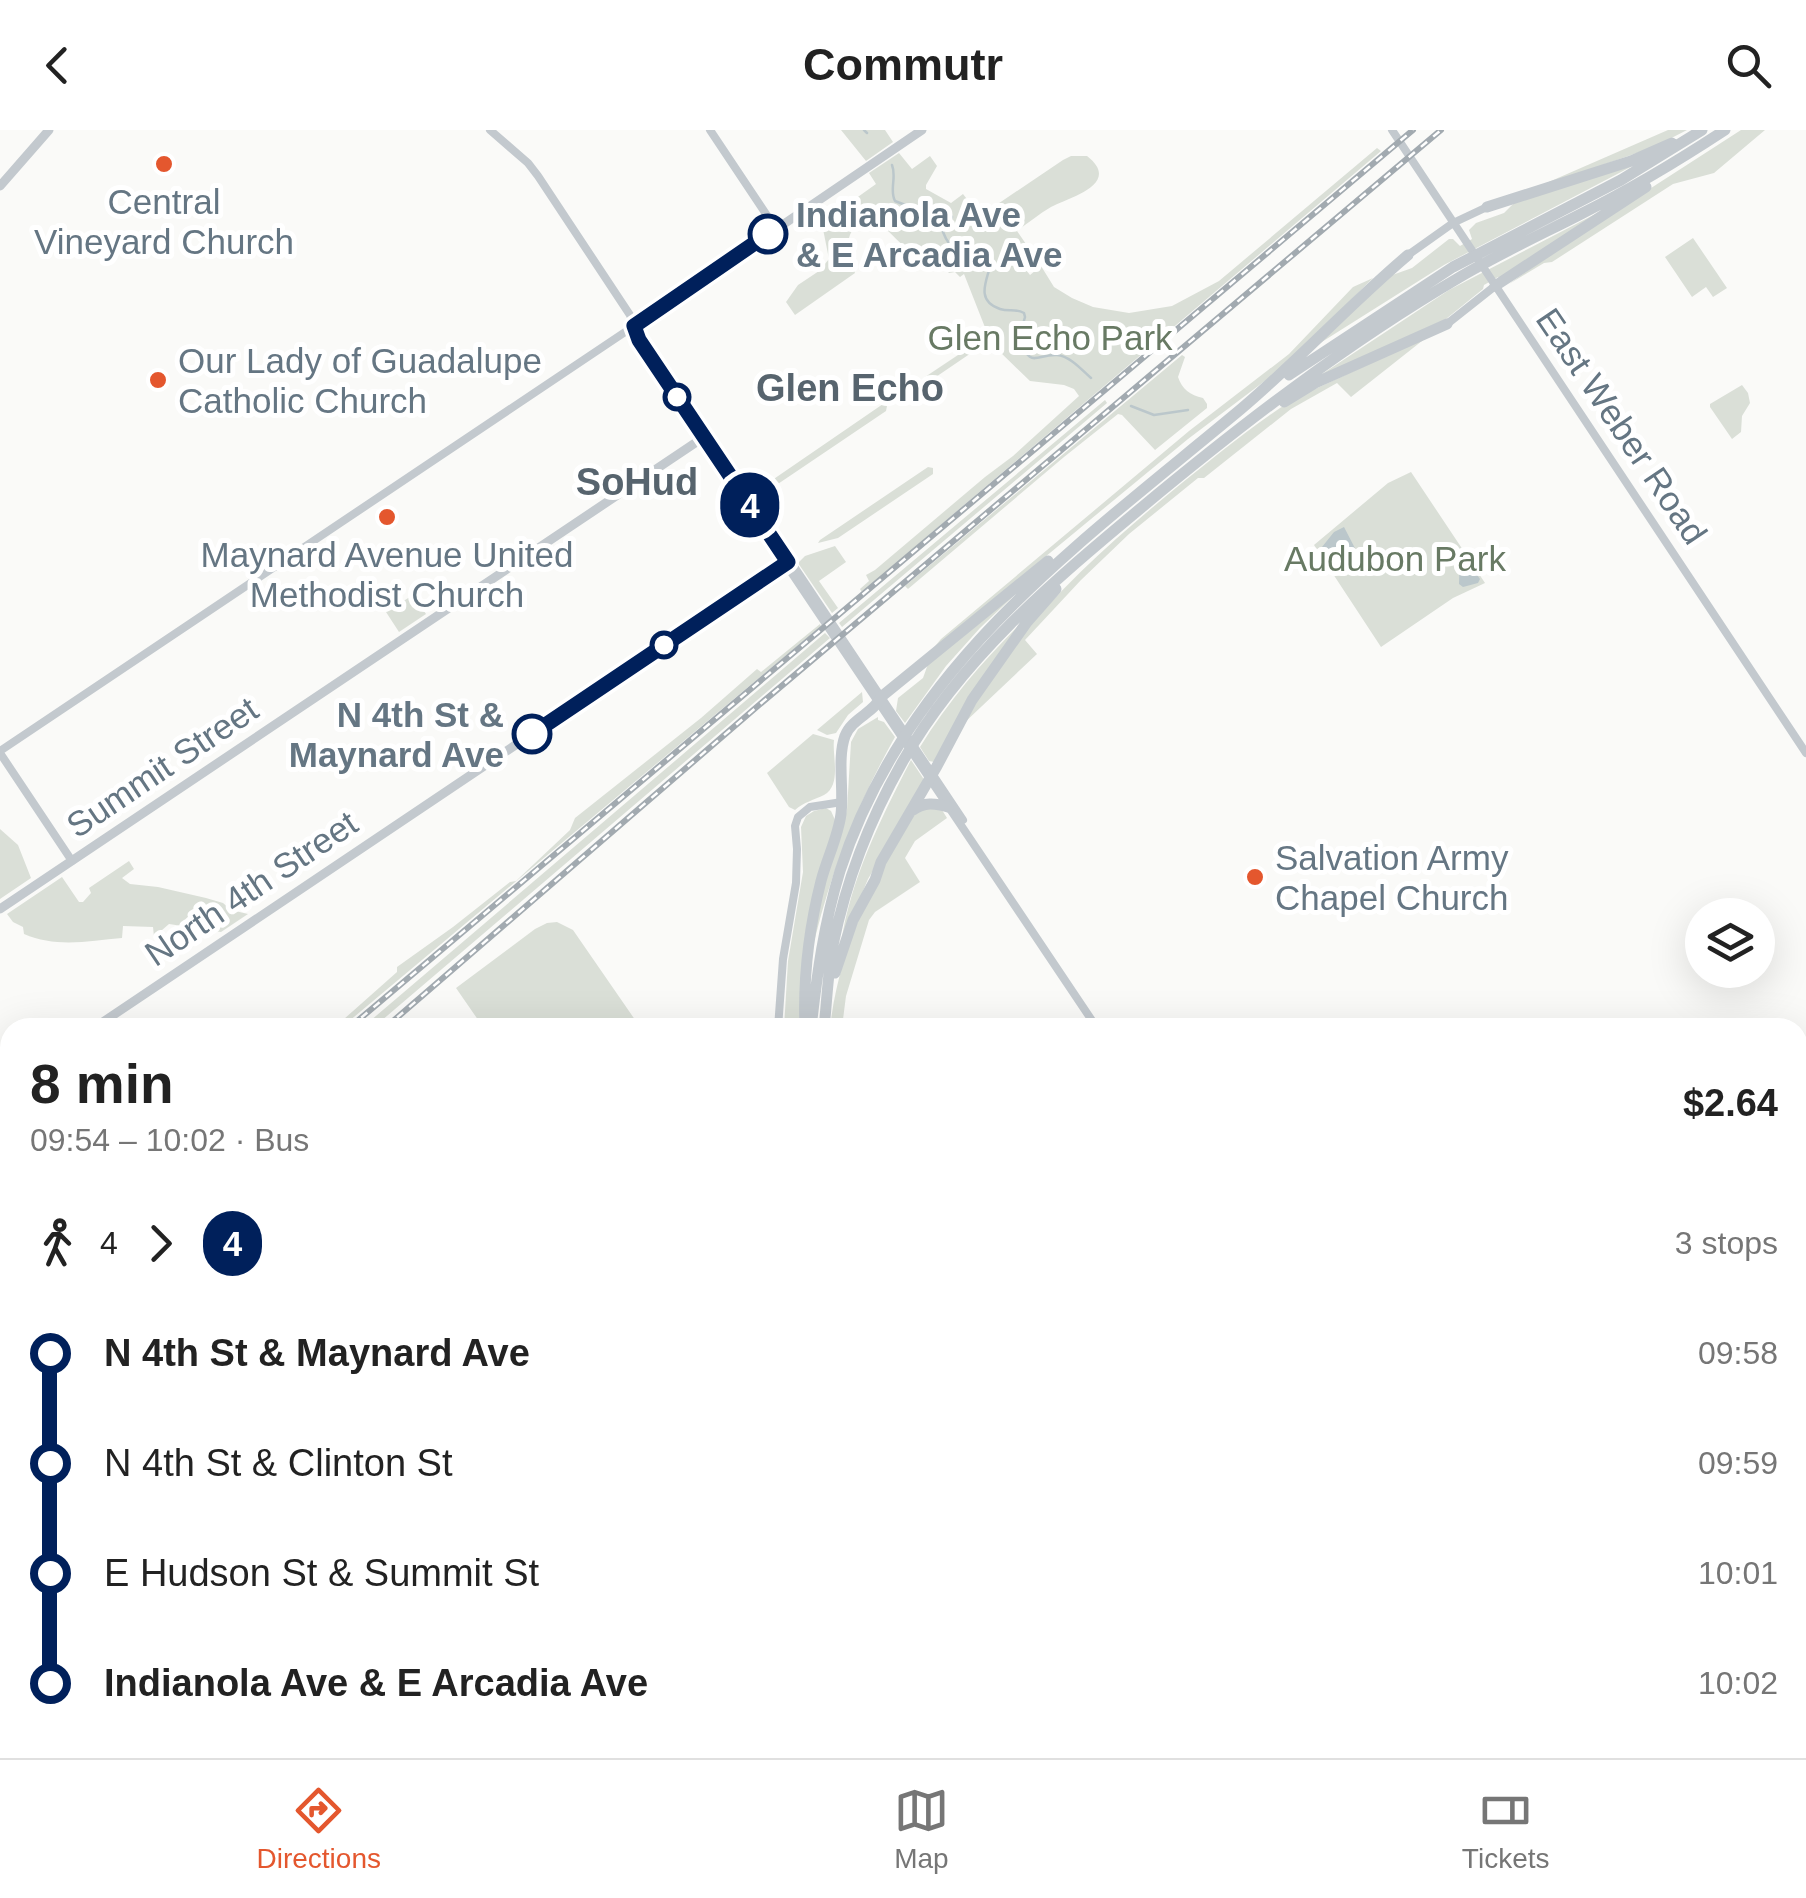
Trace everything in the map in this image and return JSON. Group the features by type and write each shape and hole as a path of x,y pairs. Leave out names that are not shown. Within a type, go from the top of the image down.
{"highway":[{"path":"1487,207 1631,161 1700,130"},
{"path":"1244,406 1452,268 1621,180 1700,130"},
{"path":"825,1018 833,945 852,877 877,811 934,713 1020,614 1224,438 1353,344 1460,277 1651,177 1725,130"},
{"path":"1493,284 1653,183 1692,152"},
{"path":"809,1018 820,947 840,870 896,750 950,672 1004,612 1083,539 1317,342 1408,254"},
{"path":"1224,438 1315,383 1446,324"},
{"path":"808,1018 810,930 840,818 844,738 880,700 1059,552 1120,508"},
{"path":"826,1011 853,920 928,771 1026,622 1107,536"},
{"path":"909,813 919,805 932,803 948,808"}],"main road":[{"path":"0,186 49,130"},
{"path":"790,565 639,340 634,326 922,130"},
{"name":"Summit Street","path":"0,909 704,437"},
{"name":"North 4th Street","path":"109,1018 790,565"}],"street":[{"path":"72,860 0,752 634,326 534,170 490,130"},
{"path":"710,130 776,229"},
{"name":"East Weber Road","path":"1392,130 1806,753"},
{"path":"1408,254 1487,207"},
{"path":"1446,324 1493,284"},
{"path":"790,565 962,818 967,832"},
{"path":"928,771 948,808 1090,1018"},
{"path":"779,1018 783,959 796,882 795,826 798,817 810,807 842,802"}],"green space":[{"path":"841,130 885,130 893,142 866,161"},
{"path":"1668,130 1687,130 1654,147 1528,191"},
{"path":"1741,130 1765,130 1714,173 1673,184 1552,262 1509,284 1572,239"},
{"name":"Glen Echo Park","path":"1377,148 1381,151 863,594 860,589 869,581 866,575 1013,456 1079,396 1064,385 1030,381 988,335 964,274 960,277 949,273 912,252 872,219 851,233 849,247 855,273 795,315 786,302 798,285 829,259 823,229 827,219 876,184 869,173 899,153 912,169 930,156 937,166 926,189 951,203 963,194 980,216 1063,160 1087,156 1096,166 1096,182 1017,231 1026,244 1013,254 1030,275 1041,266 1054,287 1072,298 1093,307 1129,313 1172,306 1219,281"},
{"path":"1642,161 1444,265 1317,345 1384,278 1412,268 1449,239 1460,246 1472,239 1469,230 1476,223 1504,213 1514,203"},
{"path":"1605,209 1501,279 1484,285 1446,319 1313,380 1449,290"},
{"path":"1693,238 1727,288 1713,297 1706,287 1692,297 1665,257"},
{"path":"1373,278 1282,368 1188,439 931,651 1189,431 1289,354 1353,287"},
{"path":"1427,337 1351,397 1337,383 1291,409 1129,534 1025,640 1037,654 963,724 1005,657 1055,597 1171,492 1280,408"},
{"path":"976,343 977,349 902,400 897,399 898,395"},
{"path":"1182,355 1185,357 1178,377 1187,391 1203,398 1207,408 1155,450 1118,414 908,589 905,586"},
{"path":"1742,385 1750,403 1742,416 1741,432 1732,439 1710,404"},
{"path":"1105,400 1107,403 842,627 839,623"},
{"path":"883,404 886,411 763,491 765,485"},
{"path":"928,467 933,468 933,474 838,538 818,543 820,540"},
{"name":"Audubon Park","path":"1411,472 1485,583 1453,598 1381,647 1314,545 1388,483"},
{"path":"835,546 846,562 819,581 838,608 832,613 798,563 805,556"},
{"path":"1023,587 946,666 905,723 896,711 898,698 923,678 928,664"},
{"path":"413,595 426,614 399,632 386,612"},
{"path":"1022,622 934,762 929,761 920,747 931,730 967,682"},
{"path":"820,624 821,626 353,1018 345,1018 397,972 397,967 516,881 570,830 575,818 757,669 761,672"},
{"path":"825,633 830,638 385,1018 374,1018"},
{"path":"862,692 863,702 836,733 827,735 817,730"},
{"path":"878,717 895,737 848,834 815,938 815,910 847,810 851,742 858,729"},
{"path":"813,734 834,740 835,777 824,795 795,810 767,773"},
{"path":"911,760 925,781 868,879 841,944 859,873"},
{"path":"921,807 942,810 947,818 915,841 905,858 920,882 869,920 843,1018 832,1018 842,969 860,916 914,813"},
{"path":"826,808 835,820 804,949 800,1018 785,1018 788,961 803,872 801,827 806,816"},
{"path":"0,829 18,845 31,878 0,899"},
{"path":"129,861 134,869 122,878 130,884 206,898 248,914 221,932 169,924 154,937 153,927 123,926 122,938 73,942 48,941 24,934 23,927 7,914 62,877 79,902 83,902 91,893 89,888"},
{"path":"557,922 573,930 634,1018 477,1018 456,988 547,923"}],"shaded area":[{"path":"1344,527 1358,554 1349,562 1340,547 1327,555 1322,547 1334,532"},
{"path":"1462,554 1480,579 1478,583 1463,587 1459,584"}],"waterway":[{"path":"864,130 867,133"},
{"path":"892,165 895,201 921,211 948,212 952,217 943,232 950,245 966,258 990,267 984,291 988,301 1000,309 1024,313 1019,338 1027,354 1034,358 1062,356 1091,378"},
{"path":"1131,406 1154,415 1188,410"}],"railway":[{"path":"361,1018 1413,130"},
{"path":"397,1018 759,705 1441,130"}],"bus line":[{"name":"4","path":"532,734 788,562 639,340 634,326 768,234"}],"place":[{"name":"Central Vineyard Church","path":"164,164"},
{"name":"Indianola Ave & E Arcadia Ave","path":"768,234"},
{"name":"Our Lady of Guadalupe Catholic Church","path":"158,380"},
{"name":"Maynard Avenue United Methodist Church","path":"387,517"},
{"name":"N 4th St & Maynard Ave","path":"532,734"},
{"name":"Salvation Army Chapel Church","path":"1255,877"}],"district":[{"name":"Glen Echo","path":"850,388"},
{"name":"SoHud","path":"637,482"}]}
